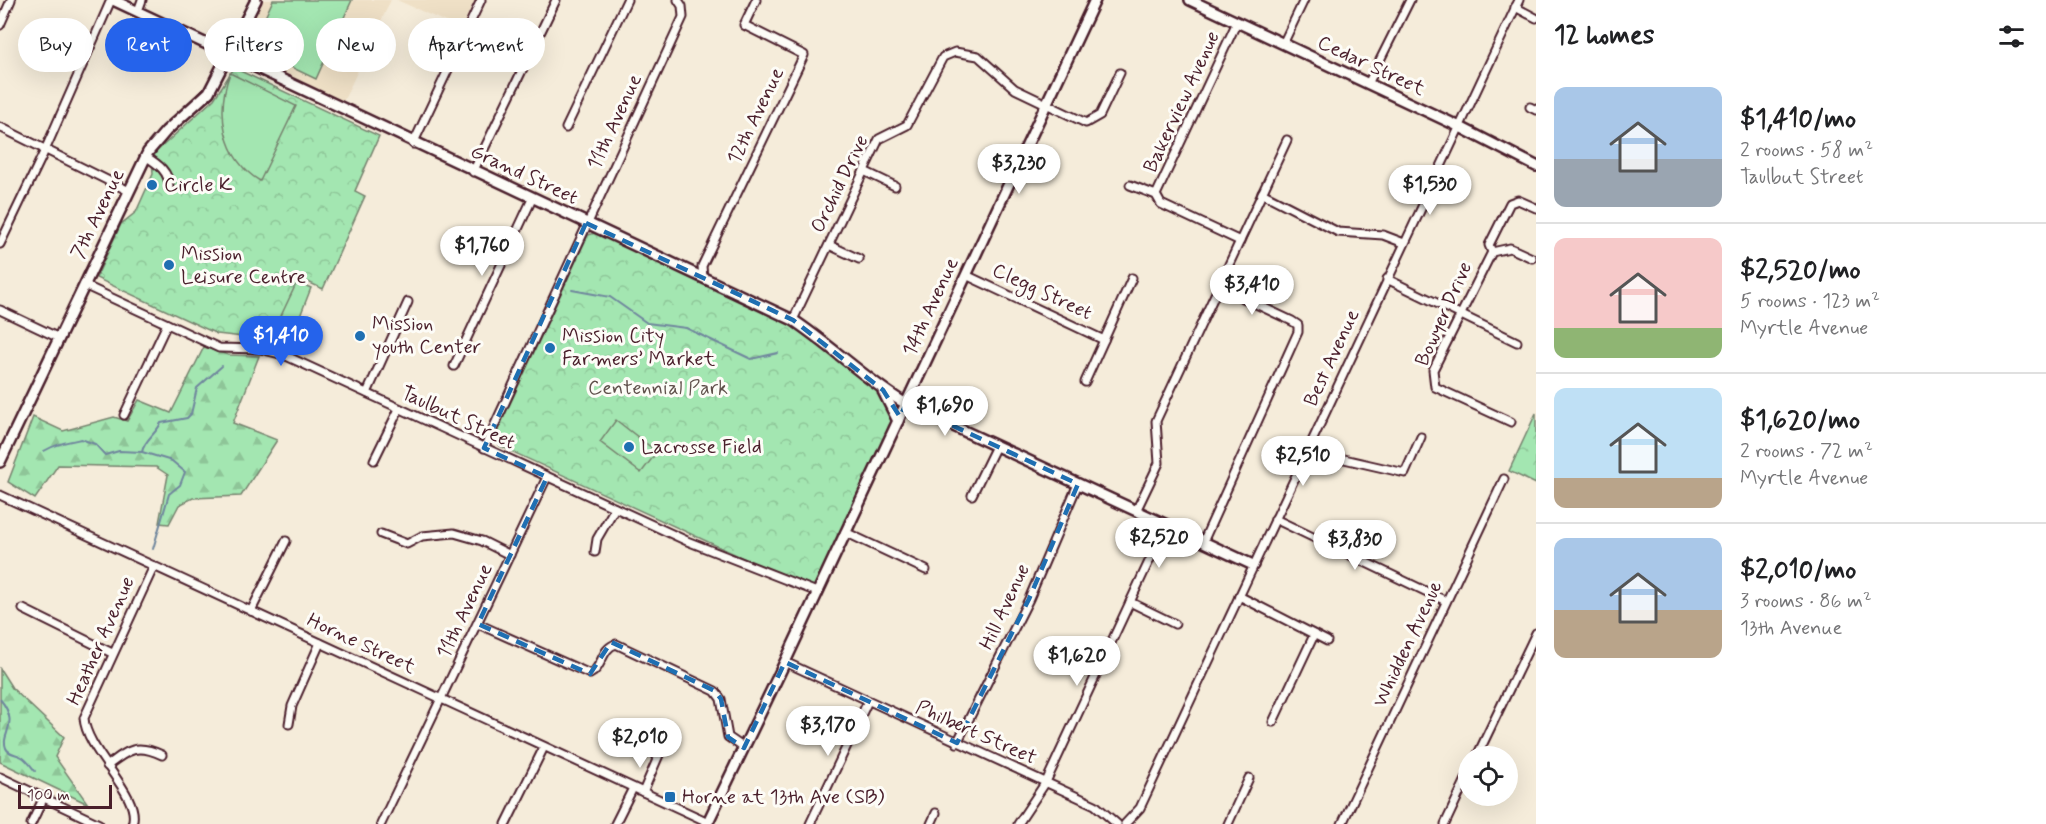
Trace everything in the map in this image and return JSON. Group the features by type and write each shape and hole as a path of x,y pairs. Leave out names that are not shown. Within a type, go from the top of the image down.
{"street":[{"path":"0,26 11,0"},
{"path":"0,244 112,0"},
{"name":"Grand Street","path":"112,0 204,44"},
{"path":"138,11 142,0"},
{"name":"7th Avenue","path":"247,18 256,0"},
{"path":"413,144 481,0"},
{"path":"473,172 556,0"},
{"path":"566,128 627,0"},
{"name":"12th Avenue","path":"703,278 702,266 804,55 744,25 756,0"},
{"name":"14th Avenue","path":"707,823 786,662 845,531 1095,0"},
{"name":"Cedar Street","path":"1190,0 1458,126 1536,166"},
{"path":"1283,44 1304,0"},
{"path":"1368,84 1410,0"},
{"name":"Best Avenue","path":"1125,824 1140,808 1519,0"},
{"name":"11th Avenue","path":"484,448 683,17 680,3"},
{"path":"1515,8 1536,18"},
{"name":"Bakerview Avenue","path":"1156,195 1237,22"},
{"name":"Orchid Drive","path":"793,321 882,136 909,122 938,63 951,53 964,52 982,58 1011,86 1086,123 1100,115 1120,73"},
{"name":"7th Avenue","path":"0,462 145,156 166,131 209,92 220,72"},
{"name":"Grand Street","path":"262,72 793,321 817,337 883,390 906,404 1253,565"},
{"path":"0,126 129,191"},
{"path":"1136,511 1159,463 1156,421 1287,140"},
{"path":"145,156 164,171 170,180 169,188"},
{"path":"864,171 895,186"},
{"path":"1130,185 1156,195 1161,204 1240,241"},
{"path":"1262,193 1338,232 1383,235 1404,243"},
{"path":"454,366 532,199"},
{"path":"1492,252 1489,245 1510,203 1515,200 1536,208"},
{"path":"829,245 859,259"},
{"name":"Bowyer Drive","path":"1511,423 1436,387 1433,370 1492,252 1510,248 1532,258"},
{"name":"Clegg Street","path":"966,275 1104,340"},
{"path":"1085,382 1132,278"},
{"path":"1387,279 1459,316 1517,342"},
{"name":"Taulbut Street","path":"84,285 219,348 260,349 284,355 687,541 818,592"},
{"path":"1203,542 1298,332 1298,325 1220,287"},
{"path":"367,393 408,302"},
{"path":"0,310 59,338"},
{"path":"124,415 167,324"},
{"path":"883,390 898,421"},
{"path":"374,460 399,409"},
{"path":"1309,445 1344,459 1405,473 1421,437"},
{"path":"972,495 996,446"},
{"name":"11th Avenue","path":"381,824 547,477"},
{"name":"Whidden Avenue","path":"1342,824 1504,479"},
{"name":"Hill Avenue","path":"957,743 1029,600 1078,484"},
{"name":"Horne Street","path":"0,495 707,823"},
{"path":"595,552 597,539 615,508"},
{"path":"1275,519 1446,601"},
{"path":"1018,824 1046,782 1166,525"},
{"path":"845,531 926,570"},
{"path":"381,534 407,544 422,536 460,534 510,555"},
{"path":"251,611 286,541"},
{"name":"Heather Avenue","path":"132,824 132,803 91,745 85,730 84,718 154,566"},
{"path":"1239,596 1327,641"},
{"path":"1130,602 1175,624"},
{"path":"23,609 112,653"},
{"path":"478,624 584,673 595,672 611,645 616,644 647,658 715,691 721,699 728,737 744,748"},
{"path":"1482,746 1536,633"},
{"path":"1273,722 1314,635"},
{"path":"289,724 292,706 320,643"},
{"name":"Philbert Street","path":"786,662 1095,805 1117,824"},
{"path":"810,824 868,701"},
{"path":"643,792 659,755 656,744"},
{"path":"506,824 544,747"},
{"path":"107,766 126,751 145,748 162,755"},
{"path":"0,777 99,824"},
{"path":"1228,824 1249,778"},
{"path":"615,824 633,788"},
{"path":"1445,824 1458,796"},
{"path":"31,824 44,798"},
{"path":"931,824 936,813"}],"highlighted area":[{"path":"586,223 793,320 883,390 900,417 906,404 1078,484 1029,599 957,743 785,662 744,748 728,737 721,699 715,691 611,642 590,674 478,624 547,477 484,448"}],"shaded area":[{"path":"263,0 391,0 383,18 316,18 316,72 357,72 343,102 280,72 304,72 304,18 254,18"},
{"path":"397,0 475,0 466,18 437,18"}],"green space":[{"path":"273,0 352,0 344,18 316,18 316,72 319,72 316,79 301,72 304,72 304,18 265,18"},
{"path":"231,72 243,72 379,136 355,191 365,196 323,289 308,282 277,341 217,334 96,278 121,224 136,212 153,174 152,159 157,151 214,99"},
{"path":"230,73 296,106 260,181 237,160 226,133 223,103"},
{"name":"Centennial Park","path":"594,233 697,275 793,320 906,404 817,592 500,446 497,440 498,430 588,235"},
{"path":"297,282 311,288 299,319 288,334 281,330 279,320"},
{"path":"204,347 228,355 259,356 233,423 277,440 241,496 193,498 179,505 169,524 159,523 168,475 156,467 58,465 35,499 8,482 33,417 63,431 114,417 127,421 139,400 171,413"},
{"path":"1536,413 1536,484 1509,471"},
{"name":"Lacrosse Field","path":"616,420 657,452 641,473 600,442"},
{"path":"0,669 12,688 64,737 55,757 88,804 0,762"}],"waterway":[{"path":"572,290 610,297 647,323 686,328 751,359 778,353"},
{"path":"44,451 81,439 95,444 105,455 119,451 142,452 145,444 161,423 187,418 191,414 197,388 222,366"},
{"path":"142,452 172,461 185,472 180,485 169,494 153,549"},
{"path":"0,699 6,708 10,722 5,738 6,748 9,752 24,758 35,771"}],"place":[{"name":"Circle K","path":"152,185"},
{"name":"Mission Leisure Centre","path":"169,265"},
{"name":"Mission youth Center","path":"360,336"},
{"name":"Mission City Farmers’ Market","path":"550,348"},
{"name":"Lacrosse Field","path":"629,447"},
{"name":"Horne at 13th Ave (SB)","path":"670,797"}]}
